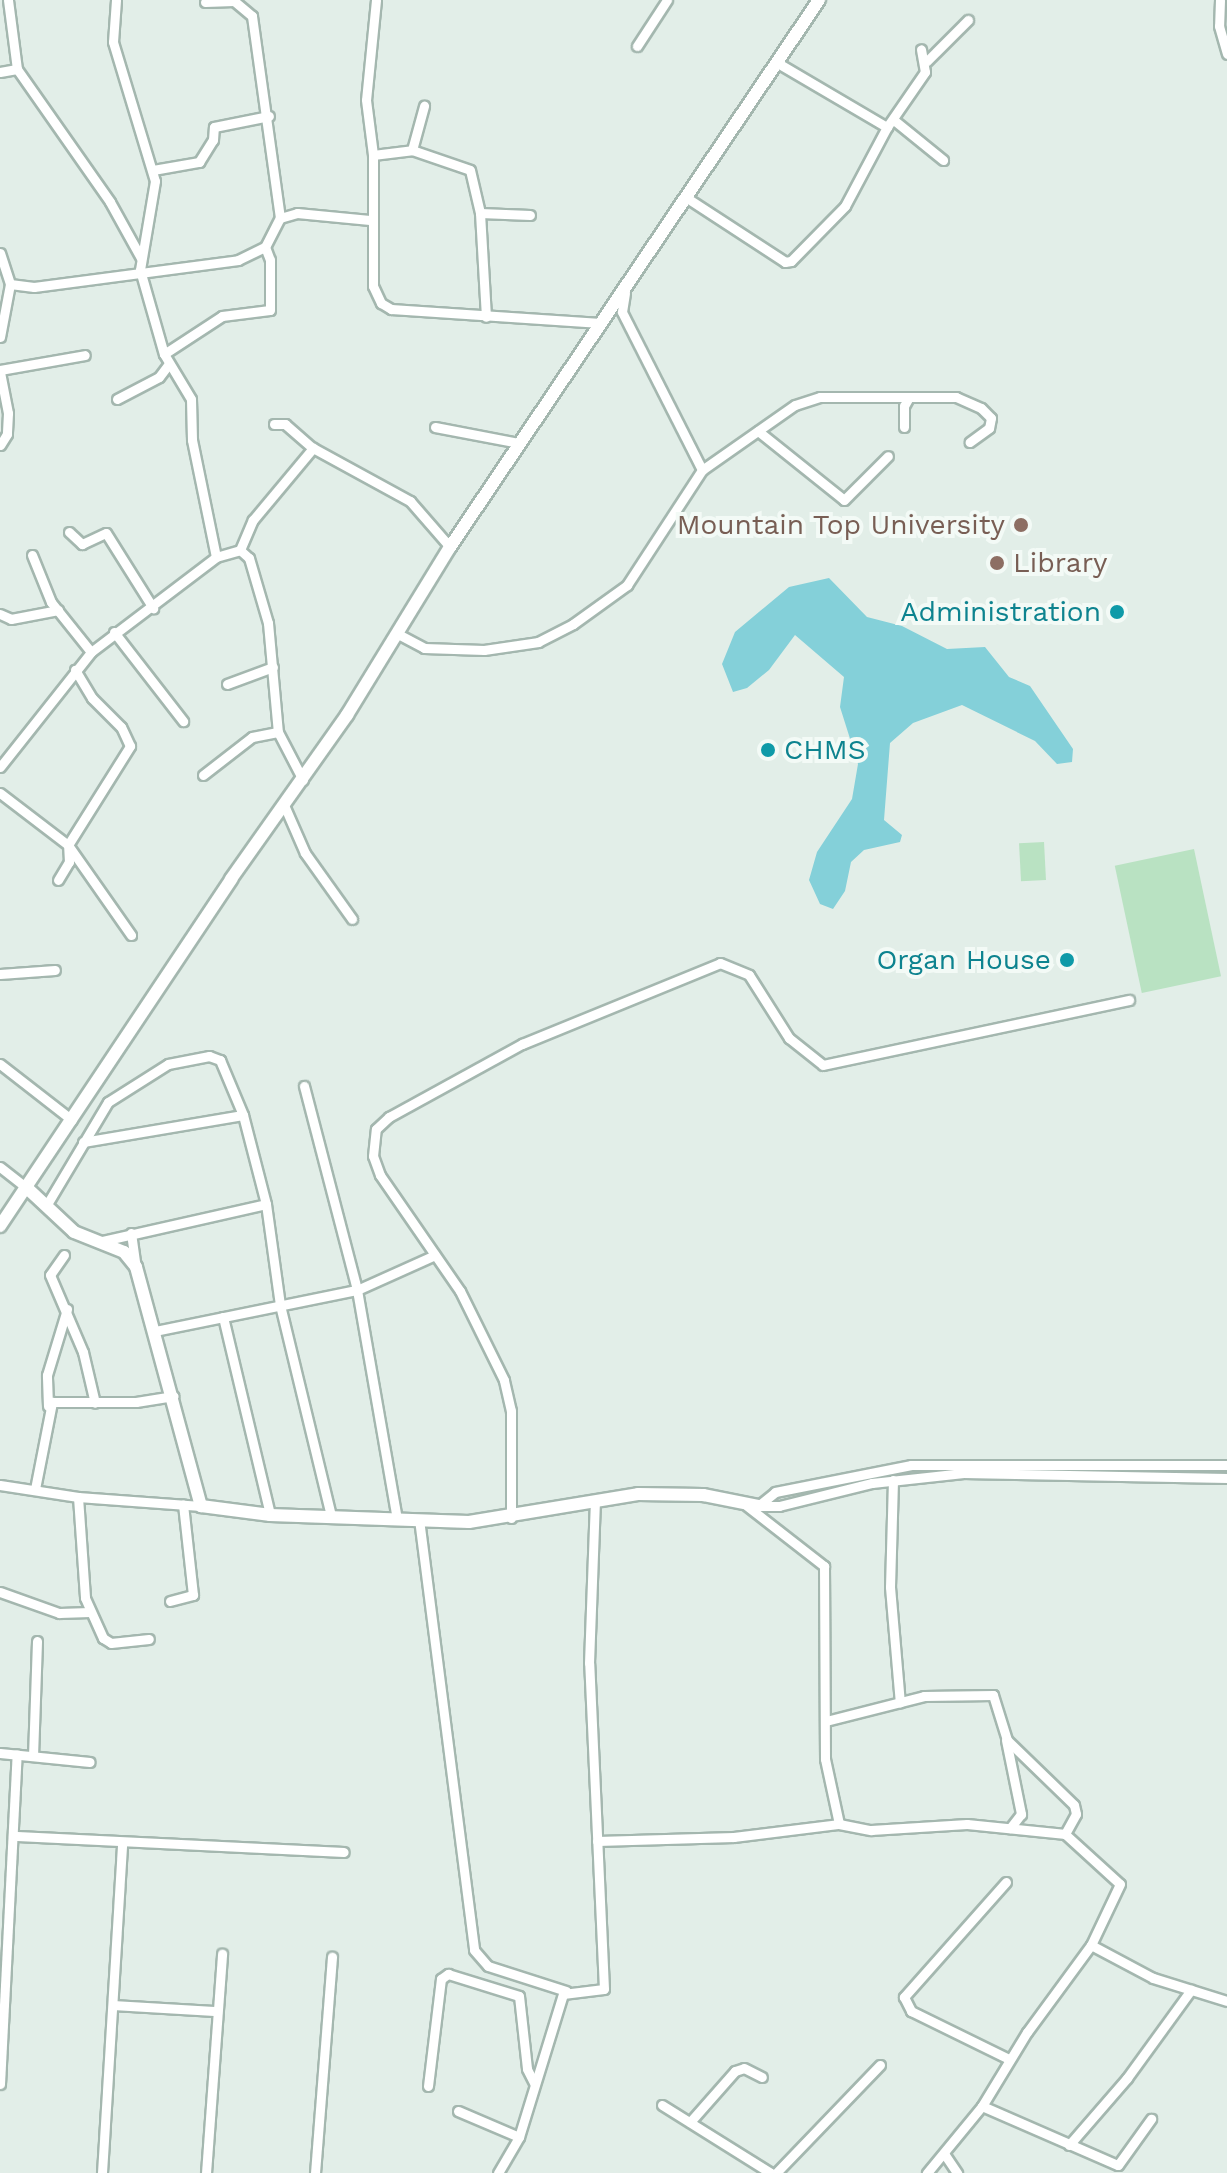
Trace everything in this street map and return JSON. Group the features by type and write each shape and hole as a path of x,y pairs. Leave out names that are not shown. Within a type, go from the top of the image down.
{"street":[{"path":"8,0 17,69 110,202 141,258"},
{"path":"116,0 113,42 153,170 153,212 140,270 168,365 191,399 192,440 216,557"},
{"path":"376,0 366,79 373,155 370,220 373,286 381,303 391,309 486,317 549,316 601,323"},
{"path":"637,46 667,0"},
{"path":"0,1226 303,780 398,634 450,547 819,0"},
{"path":"1220,0 1219,26 1227,54"},
{"path":"205,2 234,1 248,8 269,116 276,203 284,217"},
{"path":"687,198 785,262 791,261 845,206 927,61 968,20"},
{"path":"921,49 927,61"},
{"path":"776,62 891,124 943,160"},
{"path":"0,72 17,69"},
{"path":"412,150 424,106"},
{"path":"153,170 199,162 213,140 214,127 269,116"},
{"path":"373,155 412,150 470,170 480,213 486,317"},
{"path":"480,213 530,215"},
{"path":"284,217 370,220"},
{"path":"10,284 34,287 140,270 238,260 265,247 284,217"},
{"path":"164,354 222,316 270,310 265,247"},
{"path":"0,253 10,284 0,337"},
{"path":"627,286 622,312 702,470"},
{"path":"0,445 7,434 8,413 0,371 85,355"},
{"path":"117,399 159,377 168,365"},
{"path":"398,634 424,648 484,650 538,642 573,624 627,585 702,470 795,405 820,397 956,397 981,408 991,418 989,428 970,442"},
{"path":"904,427 904,406 909,397"},
{"path":"274,424 285,424 313,448 410,501 450,547"},
{"path":"435,427 519,443"},
{"path":"758,431 844,500 888,456"},
{"path":"240,550 253,520 313,448"},
{"path":"69,532 82,544 106,533 153,608"},
{"path":"0,767 91,652 114,632 153,608 216,557 240,550"},
{"path":"240,550 249,558 258,584 273,667 278,732 303,780"},
{"path":"32,555 58,610 91,652"},
{"path":"0,614 11,619 58,610"},
{"path":"114,632 183,721"},
{"path":"227,684 273,667"},
{"path":"58,880 69,862 68,845 130,746 121,727 92,698 75,670"},
{"path":"203,775 252,737 278,732"},
{"path":"0,793 68,845 131,935"},
{"path":"284,805 305,853 352,919"},
{"path":"511,1518 511,1411 504,1380 460,1291 380,1175 373,1156 376,1129 389,1117 522,1044 720,963 749,975 789,1038 823,1065 1129,1000"},
{"path":"0,974 55,970"},
{"path":"46,1206 108,1102 168,1064 190,1059 220,1060 243,1115 266,1204 280,1305 331,1516"},
{"path":"0,1064 72,1120"},
{"path":"304,1086 357,1290 397,1519"},
{"path":"83,1142 243,1115"},
{"path":"0,1167 95,1243 124,1252 136,1267"},
{"path":"95,1243 266,1204"},
{"path":"131,1233 136,1267 175,1395 201,1506"},
{"path":"64,1255 50,1275 67,1308 95,1403"},
{"path":"155,1331 357,1290 435,1255"},
{"path":"35,1489 48,1406 47,1375 67,1308"},
{"path":"223,1317 270,1515"},
{"path":"48,1406 58,1401 95,1403 175,1395"},
{"path":"752,1506 775,1492 911,1465 1227,1465"},
{"path":"0,1485 78,1497 201,1506 270,1515 419,1519 511,1518 595,1501 673,1493 752,1506 779,1506 893,1480 963,1473 1227,1478"},
{"path":"893,1480 890,1587 900,1703"},
{"path":"78,1497 90,1612 106,1643 149,1639"},
{"path":"419,1519 474,1950 488,1966 566,1991 604,1989 589,1663 595,1501"},
{"path":"170,1601 193,1595 183,1505"},
{"path":"752,1506 824,1566 825,1759 839,1824"},
{"path":"0,1592 59,1613 90,1612"},
{"path":"33,1756 37,1641"},
{"path":"826,1721 900,1703 987,1693 995,1697 1021,1814 1010,1828"},
{"path":"1006,1738 1074,1805 1076,1814 1065,1834"},
{"path":"0,1753 90,1762"},
{"path":"0,2084 17,1836 17,1754"},
{"path":"597,1841 734,1837 839,1824 871,1830 936,1823 1010,1828 1065,1834 1120,1884 1091,1945 1009,2059 982,2106 945,2155 927,2173"},
{"path":"17,1836 122,1844 344,1852"},
{"path":"102,2173 122,1844"},
{"path":"1006,1882 904,1997 911,2011 1009,2059"},
{"path":"1091,1945 1124,1965 1227,2001"},
{"path":"206,2173 214,2011 222,1954"},
{"path":"315,2173 332,1957"},
{"path":"428,2086 441,1979 448,1974 519,1996 527,2069 534,2083"},
{"path":"1069,2145 1136,2067 1191,1990"},
{"path":"498,2173 519,2137 566,1991"},
{"path":"113,2005 214,2011"},
{"path":"662,2105 774,2173 880,2065"},
{"path":"690,2122 739,2068 762,2077"},
{"path":"982,2106 1118,2165 1151,2119"},
{"path":"458,2111 519,2137"},
{"path":"945,2155 957,2173"}],"green space":[{"path":"1044,842 1046,880 1021,881 1019,843"},
{"path":"1194,849 1221,976 1142,993 1115,866"}],"water":[{"path":"829,578 867,617 902,626 947,649 985,647 1009,677 1030,686 1073,749 1072,762 1057,764 1035,741 962,705 913,723 890,743 884,820 902,835 900,842 864,850 851,862 845,891 833,909 820,904 809,880 817,852 852,799 858,764 840,707 844,677 795,635 769,670 747,688 733,692 722,664 735,632 789,587"}],"place":[{"name":"Mountain Top University","path":"1021,525"},
{"name":"Library","path":"997,563"},
{"name":"Administration","path":"1117,612"},
{"name":"CHMS","path":"768,750"},
{"name":"Organ House","path":"1067,960"}]}
